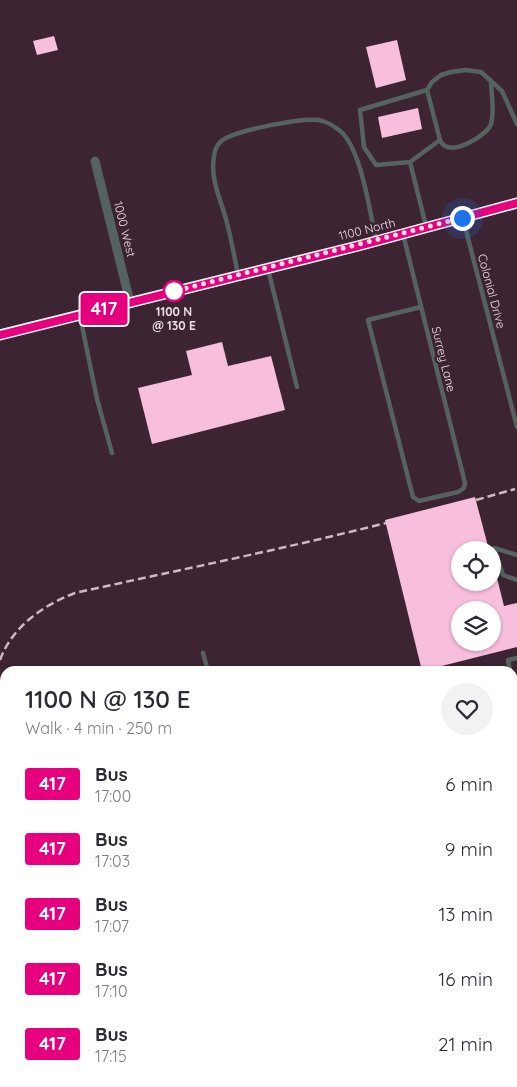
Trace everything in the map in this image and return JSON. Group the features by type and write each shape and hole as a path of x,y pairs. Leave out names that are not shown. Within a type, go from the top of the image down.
{"main road":[{"name":"1100 North","path":"0,334 376,241 517,203"}],"street":[{"name":"1000 West","path":"95,162 130,302"}],"lane":[{"path":"440,140 410,162 376,165 364,147 360,110 427,90 432,82 441,75 466,70 481,72 502,91 517,124"},
{"path":"427,90 440,140 444,146 451,148 479,138 490,125 492,115 491,81"},
{"path":"238,275 226,219 213,178 214,156 217,146 225,138 262,128 302,120 321,120 340,130 352,145 364,185 376,241"},
{"path":"410,162 426,228"},
{"name":"Colonial Drive","path":"462,218 517,427"},
{"name":"Surrey Lane","path":"403,234 465,483 464,488 423,500 416,500 413,497 368,320 421,307"},
{"path":"267,268 297,387"},
{"path":"79,315 112,453"},
{"path":"517,555 494,548 503,575 517,580"},
{"path":"203,653 207,666"},
{"path":"509,666 508,660 517,658"}],"building":[{"path":"54,36 58,50 37,55 33,41"},
{"path":"397,40 406,80 376,88 366,47"},
{"path":"418,108 422,129 382,138 378,117"},
{"path":"222,342 228,366 271,356 285,410 152,444 138,388 192,375 186,351"},
{"path":"475,497 487,541 451,541 451,591 500,591 504,606 517,603 517,647 442,666 421,666 385,520"}],"railway":[{"path":"476,500 515,489"},
{"path":"0,660 5,648 21,627 51,604 75,593 270,551 386,523"}],"bus line":[{"name":"417","path":"0,335 358,246 517,203"}],"place":[{"name":"1100 N @ 130 E","path":"174,291"}],"route":[{"path":"174,291 167,293 358,246 462,218"}]}
